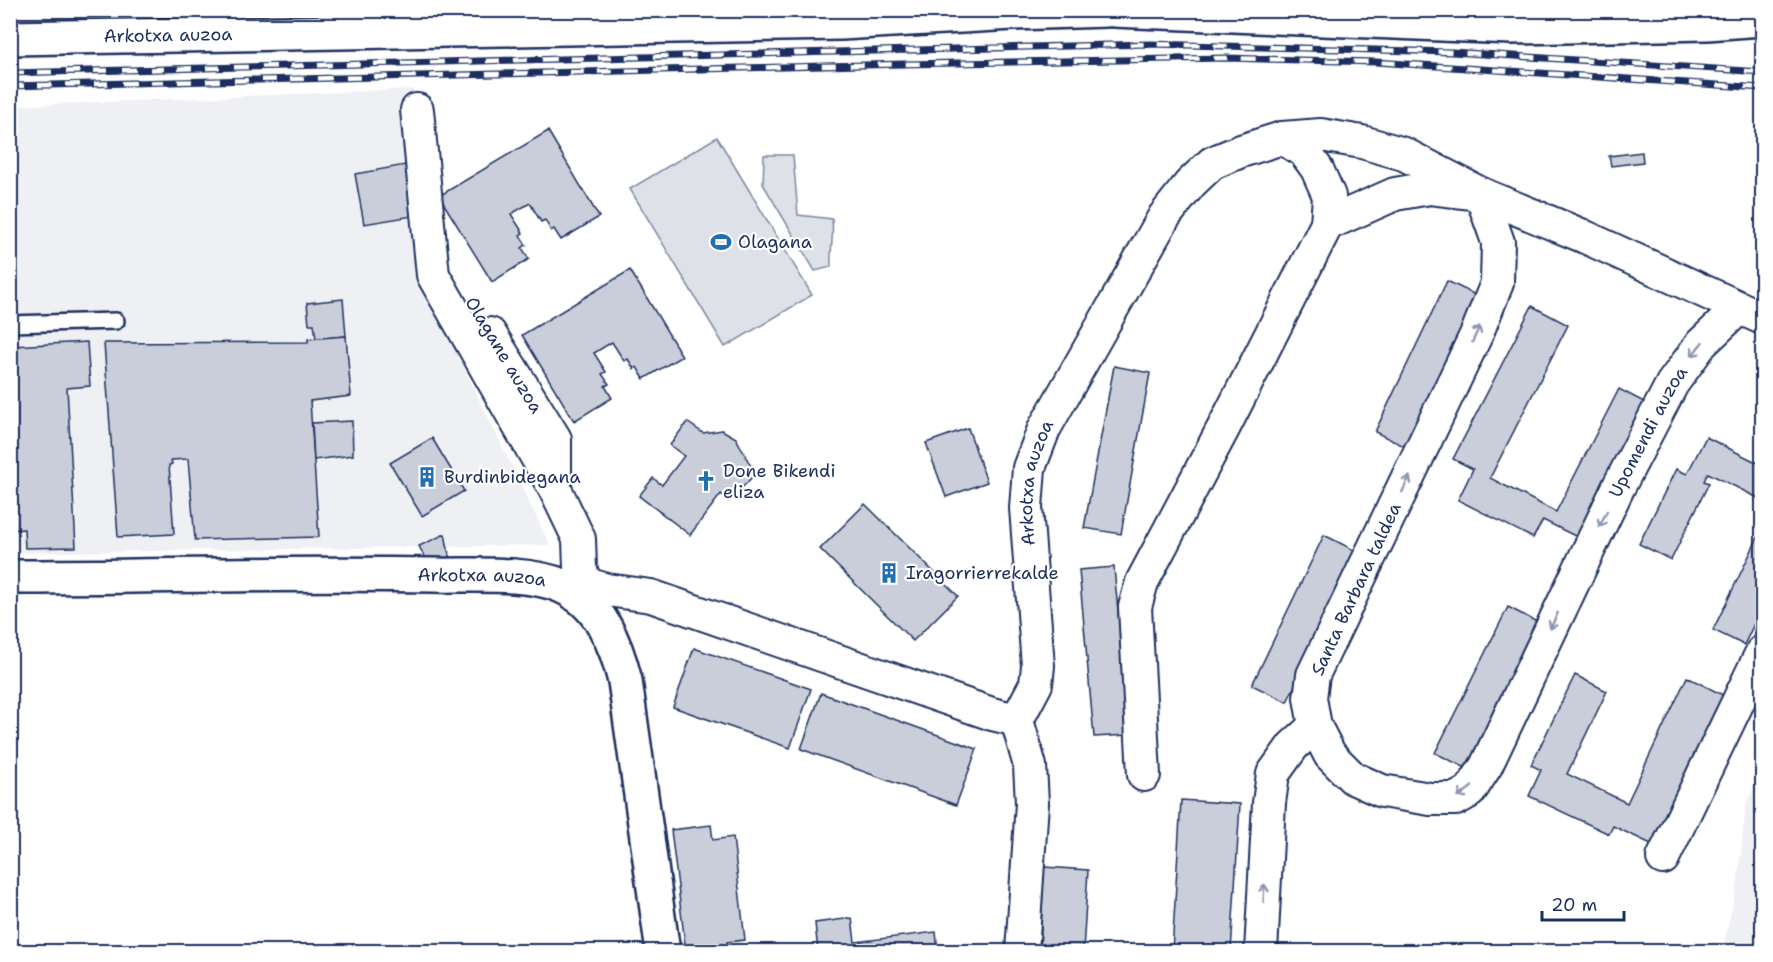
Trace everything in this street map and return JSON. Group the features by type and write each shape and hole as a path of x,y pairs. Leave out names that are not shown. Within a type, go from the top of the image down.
{"street":[{"path":"1114,10 1512,27 1707,23 1762,19"},
{"name":"Arkotxa auzoa","path":"10,38 842,23 1013,13 1093,11"},
{"path":"417,110 433,275 555,489 579,538 582,590 607,590 651,596 992,714 1017,720 1030,766 1032,803 1022,951"},
{"name":"Upomendi auzoa","path":"1212,163 1282,138 1321,135 1362,142 1404,154 1481,194 1583,236 1750,313"},
{"path":"1144,775 1135,607 1142,582 1327,224 1329,196 1317,169 1304,151 1282,138"},
{"name":"Arkotxa auzoa","path":"1017,720 1036,684 1038,666 1026,508 1029,468 1044,429 1164,217 1190,184 1212,163"},
{"name":"Upomendi auzoa","path":"1327,224 1395,194 1430,188 1481,194"},
{"name":"Santa Barbara taldea","path":"1481,194 1498,242 1497,283 1452,387 1313,675 1310,698 1315,726 1330,755 1353,778 1382,791 1430,799 1456,799 1470,791 1486,766 1580,568"},
{"name":"Upomendi auzoa","path":"1580,568 1672,384 1701,344 1750,313"},
{"name":"Arkotxa auzoa","path":"10,577 132,578 375,574 528,578 582,590 608,631 619,655 625,681 663,951"},
{"path":"1663,858 1762,652"},
{"path":"1261,951 1269,803 1274,774 1293,746 1315,726"}],"lane":[{"path":"10,324 116,321"}],"shaded area":[{"path":"413,89 415,268 550,545 11,553 10,106"},
{"name":"Olagana","path":"717,137 812,295 725,347 630,189"},
{"path":"764,155 793,155 798,215 832,219 831,267 815,271 763,184"},
{"path":"1762,768 1762,951 1722,952 1738,880 1746,805"}],"building":[{"path":"548,131 599,217 561,240 554,229 551,231 545,220 541,222 530,203 511,214 523,233 520,235 526,245 522,248 529,259 492,282 439,196"},
{"path":"1642,152 1643,162 1611,166 1609,156"},
{"path":"405,165 413,216 364,224 355,174"},
{"path":"630,270 682,356 644,379 637,367 634,369 628,359 624,361 612,342 594,353 606,372 602,374 609,384 605,386 612,398 574,421 522,335"},
{"path":"1447,281 1480,297 1408,448 1375,432"},
{"path":"343,299 346,336 316,339 314,324 309,324 307,303"},
{"path":"1532,306 1568,325 1490,478 1556,512 1619,389 1646,403 1577,537 1543,520 1533,538 1458,500 1473,469 1453,459"},
{"path":"346,336 351,396 310,401 319,537 195,540 188,459 171,460 172,464 169,465 174,534 118,537 104,343 308,342 308,339"},
{"path":"87,342 90,386 67,388 76,547 25,548 24,529 10,530 10,380 15,380 12,346"},
{"path":"1114,366 1150,373 1121,534 1084,528"},
{"path":"352,421 353,455 314,460 312,423"},
{"name":"Done Bikendi eliza","path":"687,422 703,433 722,430 736,438 755,474 730,501 721,494 690,535 639,496 653,478 662,485 684,456 670,445"},
{"path":"968,428 987,482 946,497 926,443"},
{"path":"1706,437 1762,465 1762,500 1708,473 1704,481 1709,483 1671,560 1639,544 1676,469 1687,474"},
{"name":"Burdinbidegana","path":"432,438 464,491 422,516 390,463"},
{"name":"Iragorrierrekalde","path":"865,504 958,596 913,641 820,549"},
{"path":"1762,529 1762,607 1744,645 1713,630"},
{"path":"445,534 450,559 426,560 419,546"},
{"path":"1324,535 1358,552 1287,702 1252,685"},
{"path":"1114,567 1129,735 1094,737 1079,570"},
{"path":"1508,607 1543,625 1470,770 1435,753"},
{"path":"694,648 811,689 790,748 673,707"},
{"path":"1575,675 1607,691 1567,774 1627,803 1687,677 1723,695 1651,844 1613,826 1609,834 1529,796 1541,770 1531,765"},
{"path":"821,693 977,749 956,805 801,749"},
{"path":"1181,800 1240,804 1231,952 1172,952"},
{"path":"711,825 713,840 733,837 745,940 727,942 728,952 686,952 671,830"},
{"path":"1044,867 1088,870 1083,951 1040,949"},
{"path":"852,918 855,942 936,932 938,952 818,952 815,923"}],"railway":[{"path":"10,73 1150,44 1452,52 1762,72"},
{"path":"10,86 1227,58 1376,62 1762,88"}],"place":[{"name":"Olagana","path":"721,242"},
{"name":"Burdinbidegana","path":"427,477"},
{"name":"Done Bikendi eliza","path":"706,481"},
{"name":"Iragorrierrekalde","path":"889,573"}]}
